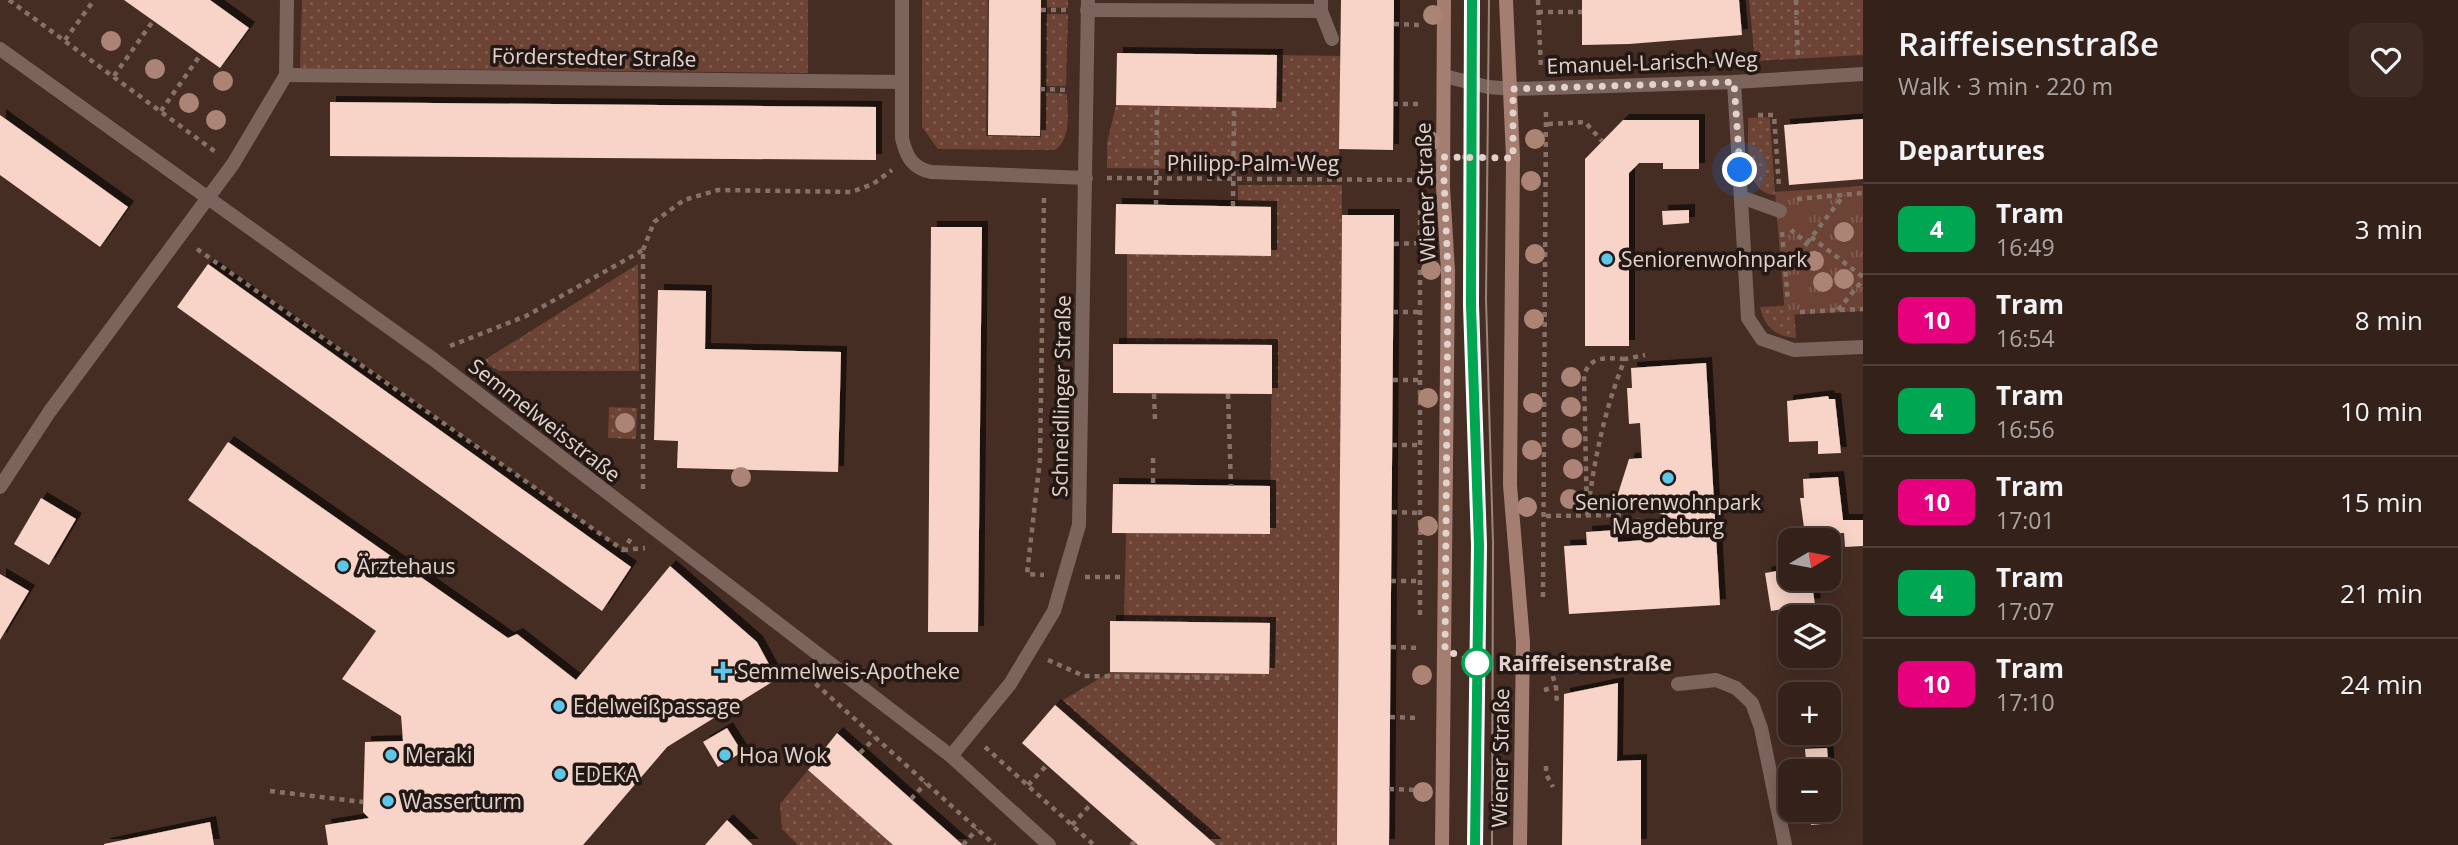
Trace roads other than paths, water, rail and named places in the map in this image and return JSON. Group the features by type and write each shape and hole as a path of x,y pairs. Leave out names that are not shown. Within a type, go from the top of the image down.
{"main road":[{"name":"Wiener Straße","path":"1442,845 1448,285 1443,157 1444,0"},
{"name":"Wiener Straße","path":"1506,0 1513,89 1510,485 1523,642 1520,845"}],"street":[{"path":"0,487 50,411 233,164 286,75 286,0"},
{"path":"902,0 902,138 908,157 918,168 931,172 1086,178"},
{"path":"1088,5 1321,5 1332,39"},
{"name":"Schneidlinger Straße","path":"951,756 1031,652 1054,611 1079,525 1088,5"},
{"name":"Semmelweisstraße","path":"0,48 433,359 642,522 951,756 1049,845"},
{"name":"Emanuel-Larisch-Weg","path":"1444,75 1488,87 1513,89 1734,82 1863,74"},
{"name":"Förderstedter Straße","path":"286,75 902,82"},
{"path":"1734,82 1748,318 1762,339 1794,350 1863,347"},
{"path":"1741,197 1780,206"},
{"path":"1678,684 1716,680 1736,688 1752,704 1785,845"}],"tram line":[{"path":"1472,0 1471,305 1479,545 1475,845"},
{"name":"4","path":"1472,0 1471,305 1479,545 1475,845"},
{"path":"1489,0 1486,299 1493,543 1492,845"}],"place":[{"name":"Seniorenwohnpark","path":"1607,259"},
{"name":"Seniorenwohnpark Magdeburg","path":"1668,478"},
{"name":"Ärztehaus","path":"343,566"},
{"name":"Raiffeisenstraße","path":"1477,663"},
{"name":"Semmelweis-Apotheke","path":"723,671"},
{"name":"Edelweißpassage","path":"559,706"},
{"name":"Meraki","path":"391,755"},
{"name":"Hoa Wok","path":"725,755"},
{"name":"EDEKA","path":"560,774"},
{"name":"Wasserturm","path":"388,801"}]}
